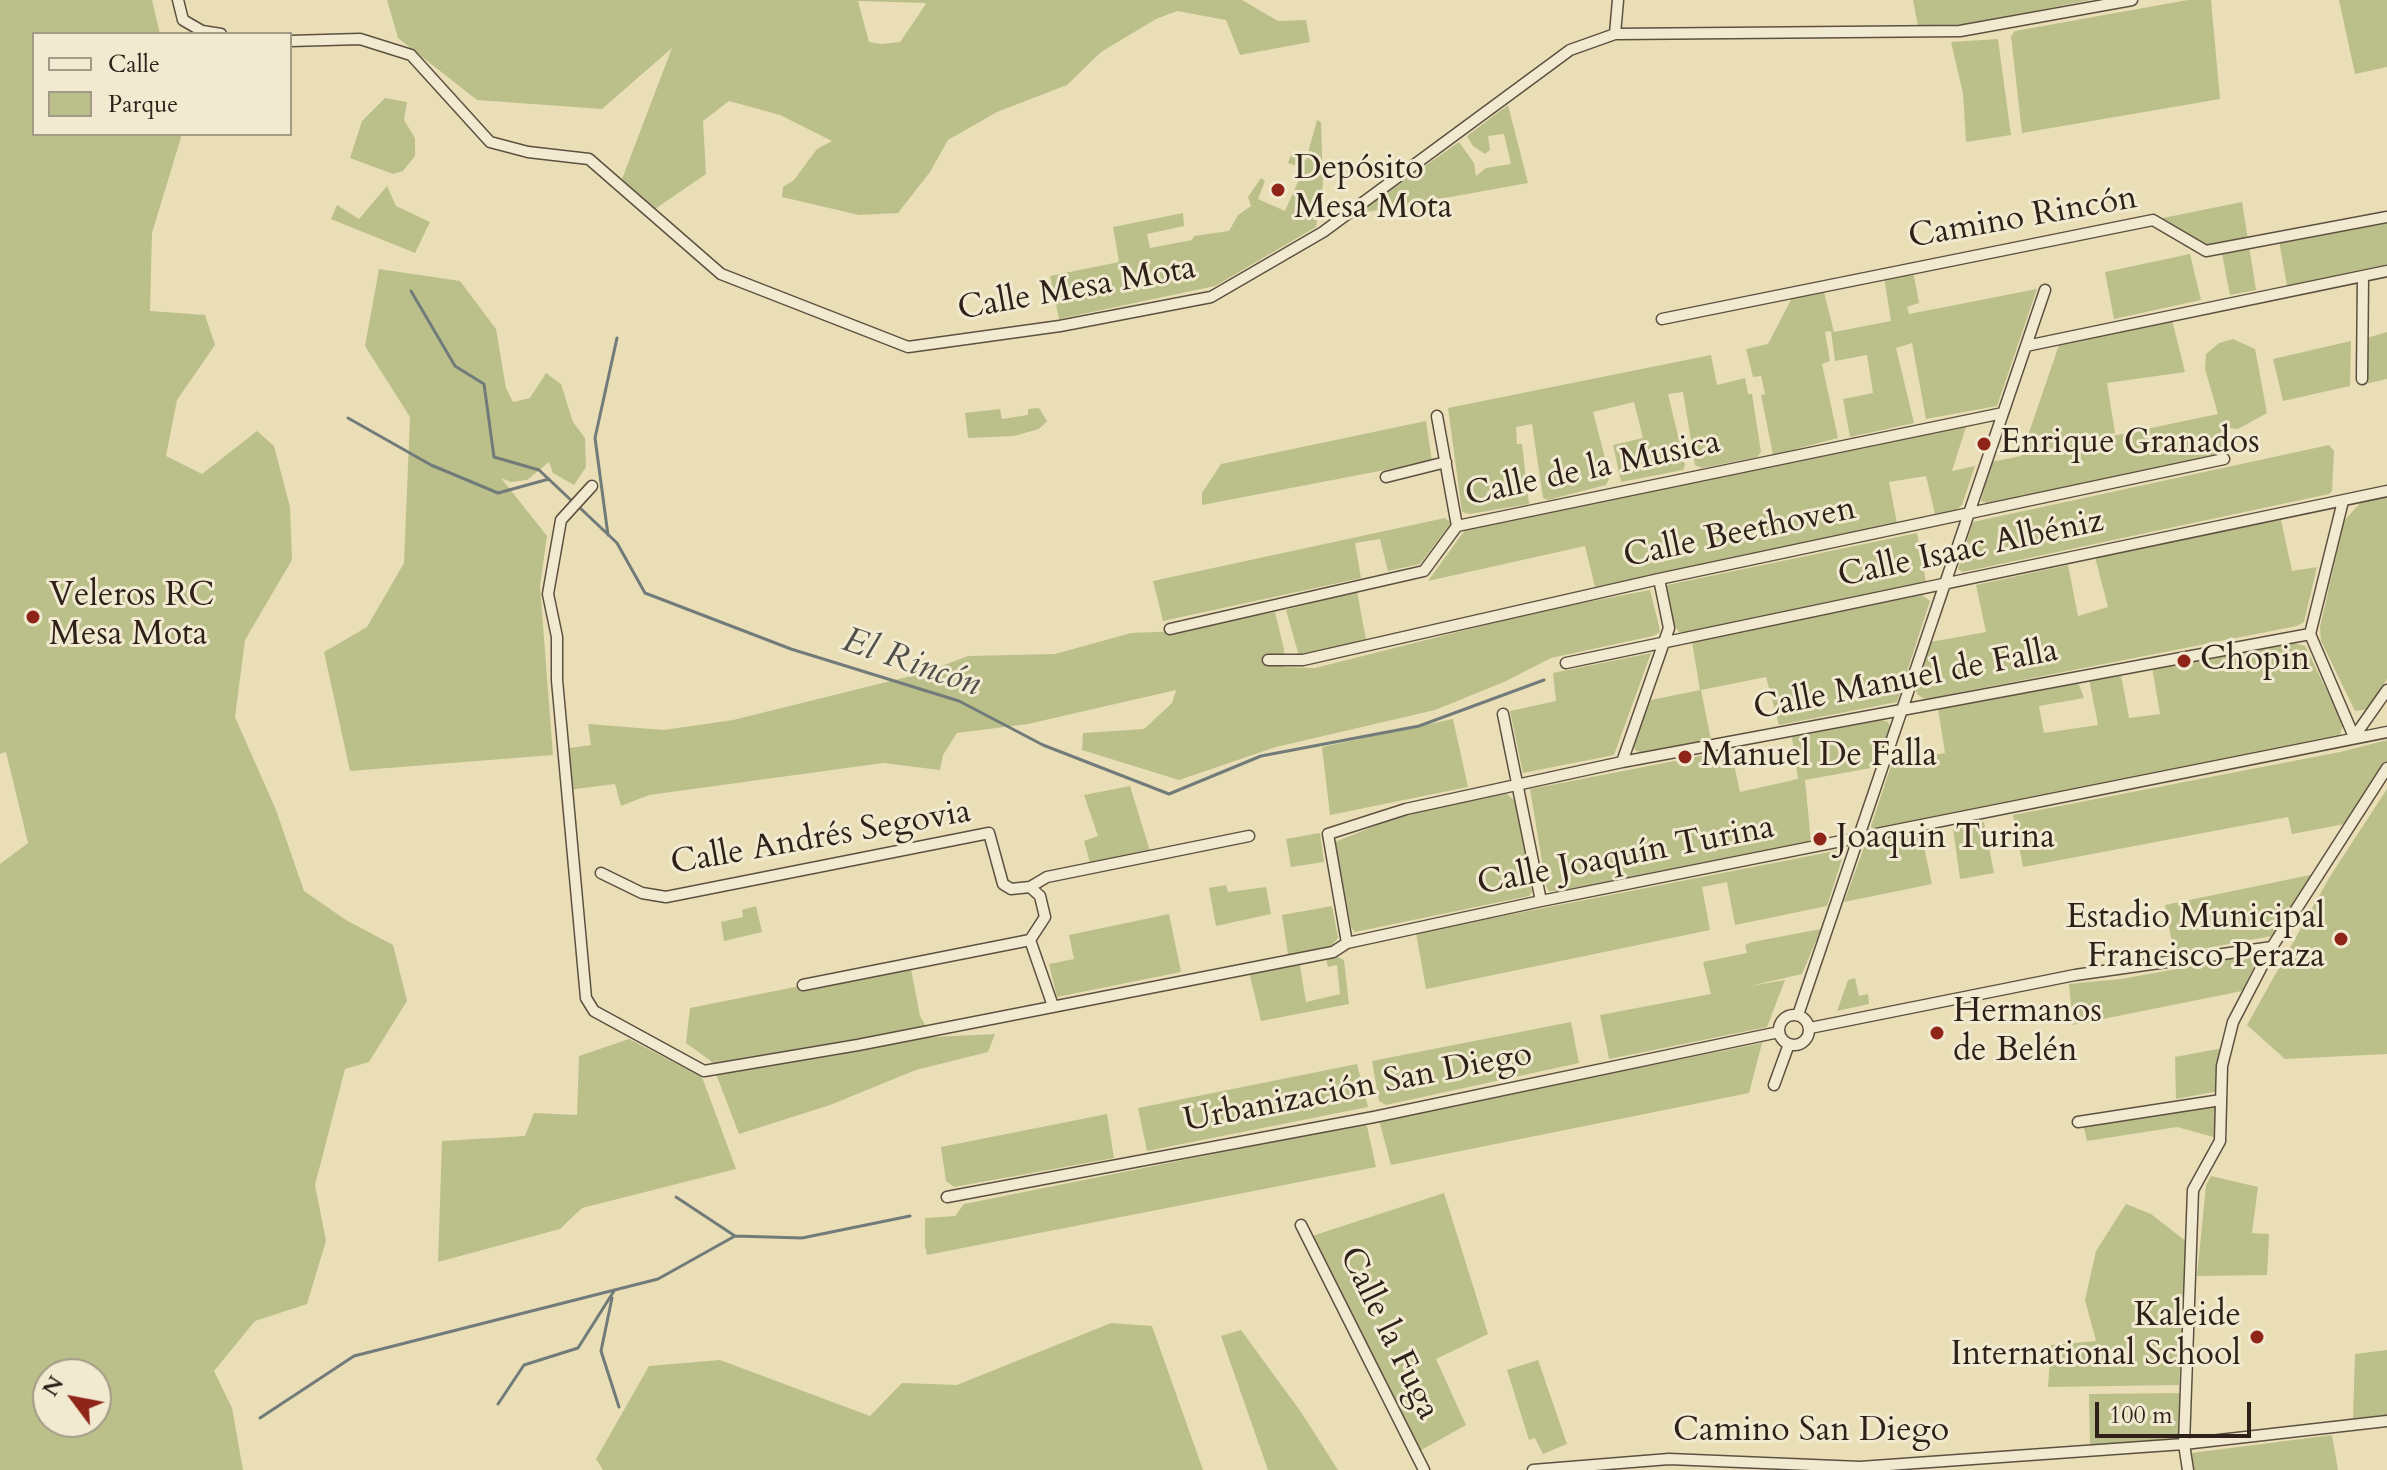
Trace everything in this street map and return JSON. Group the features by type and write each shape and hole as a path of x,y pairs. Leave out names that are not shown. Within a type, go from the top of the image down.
{"street":[{"path":"178,0 183,20 208,32"},
{"path":"1615,34 1618,0"},
{"name":"Calle Mesa Mota","path":"292,41 360,39 411,55 490,142 528,152 589,159 721,274 908,347 1060,326 1211,297 1323,232 1570,50 1615,34 1960,31 2132,0"},
{"name":"Camino Rincón","path":"1662,319 2153,220 2206,251 2387,217"},
{"path":"2026,346 2387,271"},
{"path":"2362,379 2363,276"},
{"path":"1798,1015 2045,290"},
{"name":"Calle de la Musica","path":"1170,629 1424,571 1457,526 2003,413"},
{"path":"1437,416 1457,526"},
{"name":"Calle Beethoven","path":"1268,660 1303,660 1659,579 1968,516 2224,459"},
{"path":"1386,477 1446,462"},
{"name":"Calle Joaquín Turina","path":"592,486 561,520 548,594 557,637 557,680 571,817 574,896 586,998 594,1011 704,1071 749,1066 1333,952 1347,943 1541,901 1860,840 2387,732"},
{"name":"Calle Isaac Albéniz","path":"1566,663 2387,491"},
{"path":"2343,501 2310,634 2354,737"},
{"path":"1622,762 1669,628 1659,579"},
{"name":"Calle Manuel de Falla","path":"1347,943 1328,834 1406,809 1622,762 2310,634"},
{"path":"2354,737 2387,690"},
{"path":"1503,714 1541,901"},
{"path":"2188,1470 2184,1444 2193,1190 2220,1141 2222,1066 2233,1022 2272,947 2387,768"},
{"name":"Calle Andrés Segovia","path":"601,873 642,893 666,897 989,833 1003,884 1011,889 1030,887"},
{"path":"803,985 1030,940 1045,917 1040,896 1030,887 1047,877 1249,836"},
{"path":"1030,940 1053,1006"},
{"path":"1810,1028 2075,975 2272,947"},
{"path":"1789,1044 1779,1032 1784,1018 1798,1015 1806,1020 1810,1028"},
{"path":"1789,1044 1803,1042 1810,1028"},
{"name":"Urbanización San Diego","path":"947,1197 1374,1117 1779,1032"},
{"path":"1774,1085 1789,1044"},
{"path":"2078,1122 2221,1100"},
{"name":"Calle la Fuga","path":"1301,1225 1424,1470"},
{"name":"Camino San Diego","path":"1533,1470 1669,1459 1860,1467 2184,1444 2387,1421"},
{"path":"1669,1459 1678,1470"}],"green space":[{"path":"0,0 152,0 160,32 32,32 32,136 181,136 152,233 150,311 205,315 215,345 177,400 166,456 202,474 257,431 274,446 290,507 292,560 245,640 235,717 276,810 304,891 346,920 393,945 407,1001 369,1062 345,1069 315,1185 326,1241 307,1304 255,1321 214,1371 232,1408 243,1470 0,1470 0,864 28,843 6,752 0,754"},
{"path":"387,0 1242,0 1278,21 1306,20 1310,42 1240,55 1226,20 1177,11 1156,19 1101,52 1067,85 997,112 948,140 930,172 898,213 859,215 782,197 783,187 794,180 817,149 832,141 780,115 729,101 703,121 706,174 655,209 622,179 672,48 602,109 477,100 398,38","holes":["858,1 925,3 900,42 869,42"]},
{"path":"1913,0 2091,0 1957,26 1918,26"},
{"path":"2188,0 2211,0 2220,99 2022,133 2011,36 2015,31"},
{"path":"2339,0 2387,0 2387,67 2355,74"},
{"path":"1998,39 2011,135 1966,142 1963,93 1951,42"},
{"path":"385,98 407,102 404,120 415,138 415,156 403,171 393,174 350,158 362,121"},
{"path":"1508,105 1528,183 1367,212 1365,208 1459,142 1474,163 1476,176 1486,168 1511,164 1504,134 1488,136 1490,150 1485,154 1473,146 1467,136"},
{"path":"1317,120 1321,122 1323,184 1316,227 1215,286 1059,319 1050,276 1119,262 1113,227 1183,213 1184,226 1147,234 1150,248 1192,240 1194,236 1229,231 1238,215 1251,206 1248,197 1261,178 1265,181 1258,199 1285,211 1301,175 1295,172 1297,166 1288,163 1291,155 1306,160"},
{"path":"387,186 396,206 430,222 415,253 331,219 337,205 359,219"},
{"path":"2242,202 2256,290 2230,295 2221,249 2206,251 2153,220"},
{"path":"2387,221 2387,266 2287,286 2279,241"},
{"path":"2190,254 2201,300 2114,319 2105,272"},
{"path":"379,269 460,281 496,329 506,388 513,402 530,398 546,373 561,384 573,422 585,438 586,467 574,485 553,473 549,462 527,480 511,482 501,478 547,536 540,586 553,755 350,771 324,652 367,627 404,563 410,417 365,346"},
{"path":"1913,271 1919,303 1907,307 1909,314 2037,289 1997,406 1926,419 1912,343 1896,348 1914,423 1850,437 1843,399 1873,393 1867,355 1835,361 1831,331 1825,332 1830,361 1822,364 1838,438 1773,455 1761,395 1765,394 1761,376 1753,377 1746,349 1768,344 1794,294 1823,288 1834,332 1891,321 1884,277"},
{"path":"2171,316 2185,372 2107,383 2115,433 2026,454 2218,414 2205,369 2206,354 2219,343 2233,339 2255,349 2267,413 2238,429 2222,427 2228,452 1989,504 1981,501 1991,462 2021,456 2059,345 2066,338"},
{"path":"2387,332 2387,379 2365,384 2367,338"},
{"path":"2351,341 2350,386 2283,401 2273,359"},
{"path":"1711,355 1717,385 1745,378 1748,394 1752,394 1761,452 1757,457 1702,468 1695,465 1683,392 1668,394 1685,465 1683,470 1621,482 1613,445 1643,438 1634,402 1593,412 1610,477 1606,485 1548,500 1543,498 1532,424 1516,427 1517,444 1522,444 1529,504 1470,514 1462,512 1448,408"},
{"path":"1039,408 1047,421 1039,429 1014,436 968,438 965,413 1000,409 1002,419 1028,415 1028,409"},
{"path":"1426,421 1432,461 1202,505 1202,493 1221,464"},
{"path":"1966,427 1952,471 1975,466 1962,505 1956,510 1935,514 1926,476 1889,482 1897,523 1595,587 1585,546 1428,581 1465,530"},
{"path":"2329,445 2334,451 2332,491 2329,494 1963,572 1958,569 1973,522"},
{"path":"2387,497 2387,679 2370,709 2355,711 2321,641 2320,627 2344,521 2361,502"},
{"path":"1445,518 1451,523 1420,564 1388,571 1380,539 1355,543 1361,578 1163,621 1153,581"},
{"path":"2281,520 2292,571 2317,567 2304,622 2297,626 1936,697 1924,699 1917,694 1915,689 1930,642 1986,632 1976,585 2068,565 2078,616 2108,607 2095,557"},
{"path":"1917,533 1926,582 1686,632 1679,632 1670,620 1667,585"},
{"path":"1650,590 1660,632 1653,636 1551,658 1504,682 1435,710 1276,747 1179,780 1082,750 1083,733 1144,729 1172,703 1176,690 1028,724 957,733 943,755 940,770 883,763 649,795 621,806 615,784 568,790 563,749 591,745 588,724 664,730 733,720 923,673 968,656 1055,654 1131,633 1181,631 1275,612 1284,649 1283,667 1315,668 1545,610"},
{"path":"1357,591 1367,645 1299,656 1286,610"},
{"path":"1922,595 1930,601 1897,702 1779,725 1766,677 1701,690 1711,740 1642,753 1635,750 1633,744 1651,700 1700,690 1692,642"},
{"path":"2290,642 2305,646 2343,724 2340,736 2119,782 1873,829 1871,826 1892,763 1945,753 1938,709 2078,682 2084,698 2039,706 2044,733 2098,725 2089,679 2121,675 2129,718 2160,714 2152,667"},
{"path":"1651,653 1614,755 1523,773 1510,711 1556,701 1553,673"},
{"path":"1453,719 1468,787 1330,815 1322,747"},
{"path":"1882,720 1888,722 1891,729 1876,767 1805,780 1811,842 1559,891 1549,891 1546,886 1530,789 1731,750 1740,792 1798,779 1792,737"},
{"path":"2387,740 2387,761 2345,824 2292,834 2288,817 2023,867 2013,815 2340,752"},
{"path":"1130,786 1150,851 1090,863 1084,841 1098,836 1084,795"},
{"name":"Estadio Municipal Francisco Peraza","path":"2387,789 2387,1054 2285,1059 2247,1025 2329,878"},
{"path":"1506,793 1517,803 1532,892 1529,896 1355,932 1351,927 1335,842 1402,815"},
{"path":"1984,822 1994,873 1960,879 1953,829"},
{"path":"1320,833 1324,862 1291,867 1286,839"},
{"path":"1921,833 1932,884 1844,902 1865,845"},
{"path":"1840,850 1842,859 1827,906 1735,925 1727,882 1702,887 1710,930 1426,989 1416,933"},
{"path":"2315,874 2272,936 2174,954 2165,905"},
{"path":"1226,885 1228,892 1266,887 1271,914 1216,926 1209,888"},
{"path":"756,906 762,932 724,941 721,922 743,917 742,910"},
{"path":"1332,906 1338,938 1331,946 1288,955 1282,915"},
{"path":"1169,914 1181,972 1057,997 1049,964 1074,959 1069,935"},
{"path":"1821,929 1802,974 1750,986 1785,980 1767,1027 1609,1059 1600,1015 1711,994 1703,962 1747,953 1745,945 1752,942"},
{"path":"2260,954 2242,991 2073,1025 2069,984 2121,979"},
{"path":"1338,957 1344,960 1349,1004 1261,1021 1249,972 1300,965 1306,1002 1340,994 1337,965 1328,967 1326,959"},
{"path":"910,964 920,1016 932,1037 995,1034 988,1052 916,1070 830,1105 739,1134 711,1061 686,1043 690,1008"},
{"path":"1855,978 1859,996 1868,994 1869,1004 1837,1011 1848,980"},
{"path":"1571,1022 1579,1063 1386,1105 1379,1101 1372,1061"},
{"path":"629,1039 702,1077 736,1169 582,1208 560,1229 438,1262 442,1141 525,1136 534,1113 577,1115 579,1056"},
{"path":"1762,1043 1749,1093 1391,1165 1379,1120"},
{"path":"2223,1048 2219,1091 2176,1099 2175,1057"},
{"path":"1357,1064 1368,1107 1147,1151 1138,1108"},
{"path":"2218,1102 2217,1138 2177,1127 2087,1141 2083,1124"},
{"path":"1107,1114 1114,1158 954,1187 946,1181 941,1147"},
{"path":"1363,1124 1367,1126 1376,1167 927,1255 925,1218 955,1216 964,1204"},
{"path":"2211,1176 2258,1187 2252,1233 2269,1234 2267,1275 2197,1276 2206,1185"},
{"path":"1444,1193 1488,1334 1436,1359 1466,1425 1416,1453 1309,1237"},
{"path":"2126,1204 2151,1214 2187,1242 2179,1385 2048,1387 2051,1345 2096,1341 2085,1300 2096,1251"},
{"path":"1111,1323 1152,1326 1203,1470 603,1470 596,1459 649,1366 720,1360 870,1416 902,1383 957,1385"},
{"path":"1241,1330 1301,1412 1338,1470 1268,1470 1221,1336"},
{"path":"2387,1350 2387,1415 2353,1419 2355,1354"},
{"path":"1538,1360 1567,1444 1543,1454 1535,1438 1529,1440 1507,1370"},
{"path":"2181,1393 2182,1441 2090,1445 2089,1394"},
{"path":"2332,1435 2338,1470 2194,1470 2192,1453"}],"waterway":[{"name":"El Rincón","path":"411,291 455,366 484,384 494,457 539,470 573,502"},
{"path":"608,535 595,438 617,338"},
{"path":"348,418 431,465 498,493 549,479"},
{"name":"El Rincón","path":"579,507 617,543 645,593 791,649 959,701 1043,745 1169,794 1261,756 1419,726 1544,680"},
{"path":"676,1197 735,1236"},
{"path":"260,1418 354,1356 658,1279 735,1236 802,1238 910,1216"},
{"path":"498,1404 524,1365 578,1348 614,1291"},
{"path":"612,1298 601,1351 619,1407"}],"place":[{"name":"Depósito Mesa Mota","path":"1278,190"},
{"name":"Enrique Granados","path":"1984,444"},
{"name":"Veleros RC Mesa Mota","path":"33,617"},
{"name":"Chopin","path":"2184,661"},
{"name":"Manuel De Falla","path":"1685,757"},
{"name":"Joaquin Turina","path":"1820,839"},
{"name":"Estadio Municipal Francisco Peraza","path":"2341,939"},
{"name":"Hermanos de Belén","path":"1937,1033"},
{"name":"Kaleide International School","path":"2257,1337"}]}
